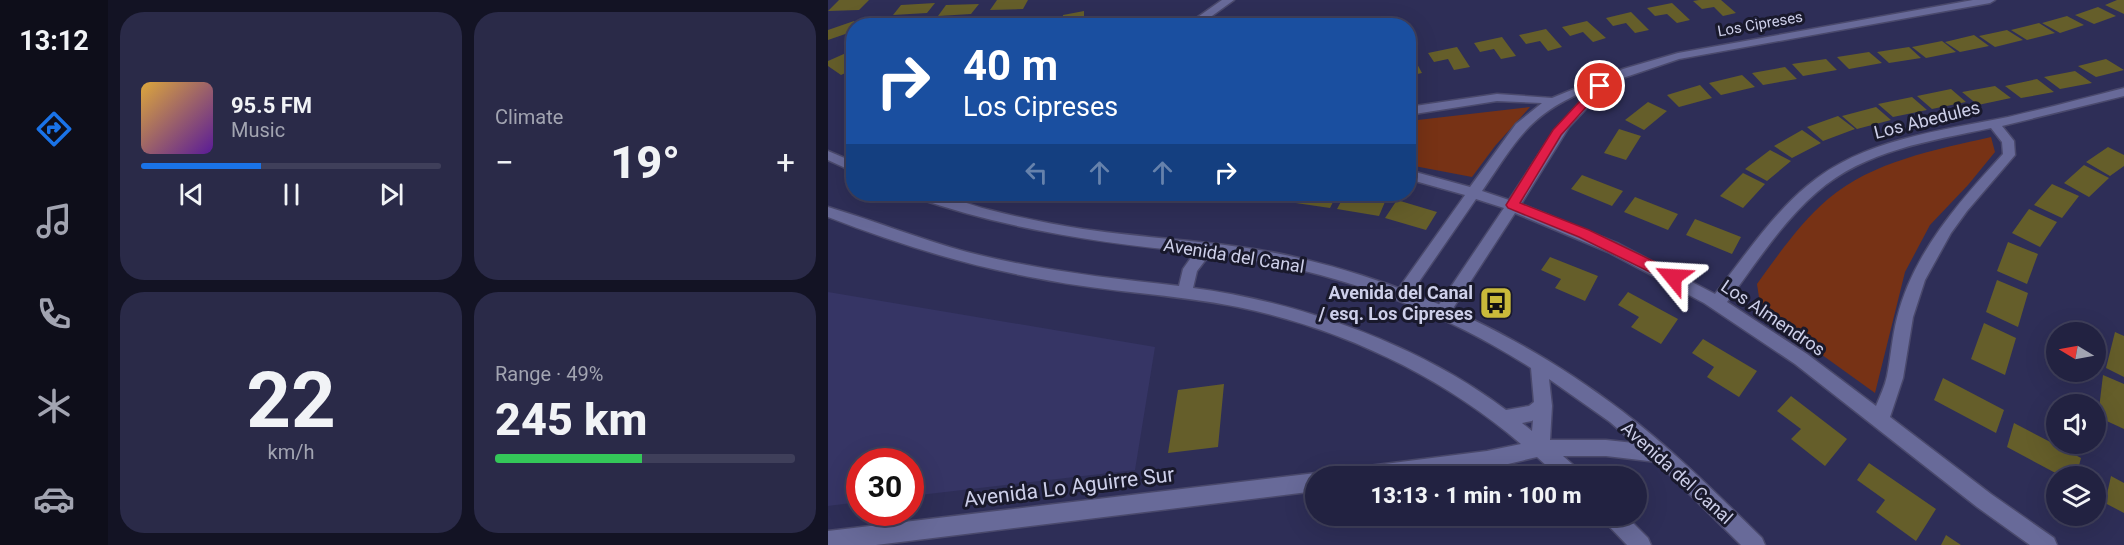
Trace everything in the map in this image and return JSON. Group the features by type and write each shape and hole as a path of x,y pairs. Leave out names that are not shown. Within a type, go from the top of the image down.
{"street":[{"path":"1202,18 1229,0"},
{"name":"Los Cipreses","path":"1402,295 1520,127 1551,101 1589,84 1656,61 1715,48 1990,0"},
{"name":"Los Cipreses","path":"1442,312 1513,205 1557,133 1584,101 1610,78"},
{"name":"Los Abedules","path":"1717,303 1797,203 1830,176 1862,157 1906,141 2124,92"},
{"path":"1416,110 1494,97 1525,97 1551,101"},
{"name":"Los Abedules","path":"1880,420 1895,378 1905,317 1918,280 1946,230 1978,188 2009,155 2008,141 1994,123"},
{"path":"828,155 846,164"},
{"name":"Los Almendros","path":"1416,176 1513,205 1630,255 1717,303 1800,358 1970,492 2047,545"},
{"name":"Avenida del Canal","path":"942,201 1054,229 1110,238 1244,253 1363,282 1402,295 1507,344 1599,404 1661,454 1755,545"},
{"path":"828,212 912,242 1020,269 1114,285 1185,292 1232,300 1278,311 1357,338 1392,353 1467,392 1503,418 1560,466"},
{"path":"1185,292 1190,269 1206,249"},
{"path":"1539,363 1543,406 1540,448"},
{"path":"1503,418 1525,415 1543,406"},
{"path":"1440,466 1487,460 1540,448 1606,448 1661,454"},
{"name":"Avenida Lo Aguirre Sur","path":"828,541 1305,483"},
{"path":"1623,526 1641,545"}],"shaded area":[{"path":"1530,107 1495,146 1472,177 1416,166 1416,120"},
{"path":"1991,137 1995,152 1930,225 1905,272 1875,393 1761,311 1757,284 1799,229 1828,199 1865,175 1885,166 1927,152"},
{"path":"828,292 1155,347 1135,470 924,494 924,448 846,448 846,504 828,506"}],"building":[{"path":"839,0 869,0 859,10 828,11"},
{"path":"997,0 1028,0 1023,9 990,10"},
{"path":"1721,0 1736,13 1723,16 1714,7 1702,9 1693,1"},
{"path":"2124,0 2124,14 2105,5"},
{"path":"935,3 927,13 893,15 901,5"},
{"path":"1672,3 1690,20 1677,23 1667,14 1655,16 1647,8"},
{"path":"979,4 971,14 938,16 946,5"},
{"path":"2098,7 2116,16 2094,24 2075,15"},
{"path":"1084,11 1084,18 1063,18 1063,15"},
{"path":"1631,12 1649,30 1635,33 1626,23 1613,26 1606,18"},
{"path":"2067,16 2084,25 2060,33 2042,23"},
{"path":"1587,21 1606,38 1593,42 1583,32 1570,36 1562,27"},
{"path":"2039,23 2055,33 2027,40 2011,30"},
{"path":"846,24 846,34 828,40 828,30"},
{"path":"1546,29 1562,47 1548,51 1540,41 1526,44 1519,35"},
{"path":"2007,30 2023,40 1995,47 1979,36"},
{"path":"1974,35 1989,46 1960,52 1945,42"},
{"path":"1502,37 1516,56 1501,59 1494,49 1480,52 1474,43"},
{"path":"1942,41 1956,52 1926,58 1912,47"},
{"path":"1457,47 1470,67 1454,70 1448,59 1434,62 1428,53"},
{"path":"1909,47 1921,58 1889,63 1877,52"},
{"path":"1869,52 1882,63 1849,69 1837,57"},
{"path":"846,53 846,73 841,75 828,66 828,61"},
{"path":"1826,59 1837,70 1803,76 1792,64"},
{"path":"2106,59 2124,70 2096,77 2078,66"},
{"path":"1416,62 1422,73 1416,74"},
{"path":"1785,67 1797,79 1763,85 1752,73"},
{"path":"2075,71 2092,83 2060,89 2044,77"},
{"path":"1742,75 1755,87 1721,95 1709,83"},
{"path":"2037,79 2054,92 2021,98 2005,86"},
{"path":"1700,85 1712,98 1679,107 1667,95"},
{"path":"1995,86 2011,98 1978,105 1962,92"},
{"path":"1951,89 1966,102 1932,109 1917,96"},
{"path":"1912,97 1927,110 1893,117 1878,104"},
{"path":"1648,102 1667,111 1644,130 1625,120"},
{"path":"1876,107 1891,120 1857,129 1842,116"},
{"path":"1838,116 1855,129 1823,141 1807,127"},
{"path":"1619,129 1641,136 1626,160 1604,153"},
{"path":"1802,130 1821,143 1792,158 1774,146"},
{"path":"2108,147 2124,155 2124,166 2110,176 2086,162"},
{"path":"1770,150 1791,161 1767,181 1745,169"},
{"path":"2084,165 2109,178 2089,197 2064,183"},
{"path":"1743,173 1765,184 1743,208 1720,196"},
{"path":"1582,175 1623,191 1612,206 1571,189"},
{"path":"2052,184 2079,196 2062,218 2034,205"},
{"path":"1635,197 1678,214 1668,230 1624,212"},
{"path":"1290,201 1334,201 1330,208"},
{"path":"1341,201 1385,201 1379,216 1337,209"},
{"path":"1396,201 1437,212 1426,230 1385,218"},
{"path":"2029,209 2057,222 2040,247 2012,233"},
{"path":"1695,219 1741,237 1732,254 1686,235"},
{"path":"2008,242 2038,254 2027,284 1997,271"},
{"path":"1550,257 1598,276 1585,301 1555,288 1561,279 1541,270"},
{"path":"1997,280 2028,293 2018,327 1986,312"},
{"path":"1628,292 1678,319 1661,344 1631,327 1639,317 1618,305"},
{"path":"1984,323 2016,338 2005,375 1971,359"},
{"path":"2115,332 2124,336 2124,377 2106,368"},
{"path":"1703,339 1757,371 1739,397 1707,377 1714,367 1692,353"},
{"path":"2106,376 2124,384 2124,429 2106,421 2106,394 2101,394 2102,382 2106,382"},
{"path":"1943,378 2004,410 1996,433 1934,400"},
{"path":"1224,384 1218,447 1168,453 1178,390"},
{"path":"1791,396 1847,439 1825,466 1791,439 1801,429 1777,411"},
{"path":"2014,423 2046,440 2046,454 2073,454 2081,458 2079,466 2046,466 2046,468 2007,447"},
{"path":"1869,463 1936,509 1916,541 1876,512 1885,500 1857,480"},
{"path":"2111,476 2124,483 2124,513 2106,504"},
{"path":"1946,535 1961,545 1941,545"}],"place":[{"name":"Avenida del Canal / esq. Los Cipreses","path":"1496,303"}],"route":[{"path":"1600,86 1572,113 1557,133 1513,205 1584,234 1673,277"}]}
